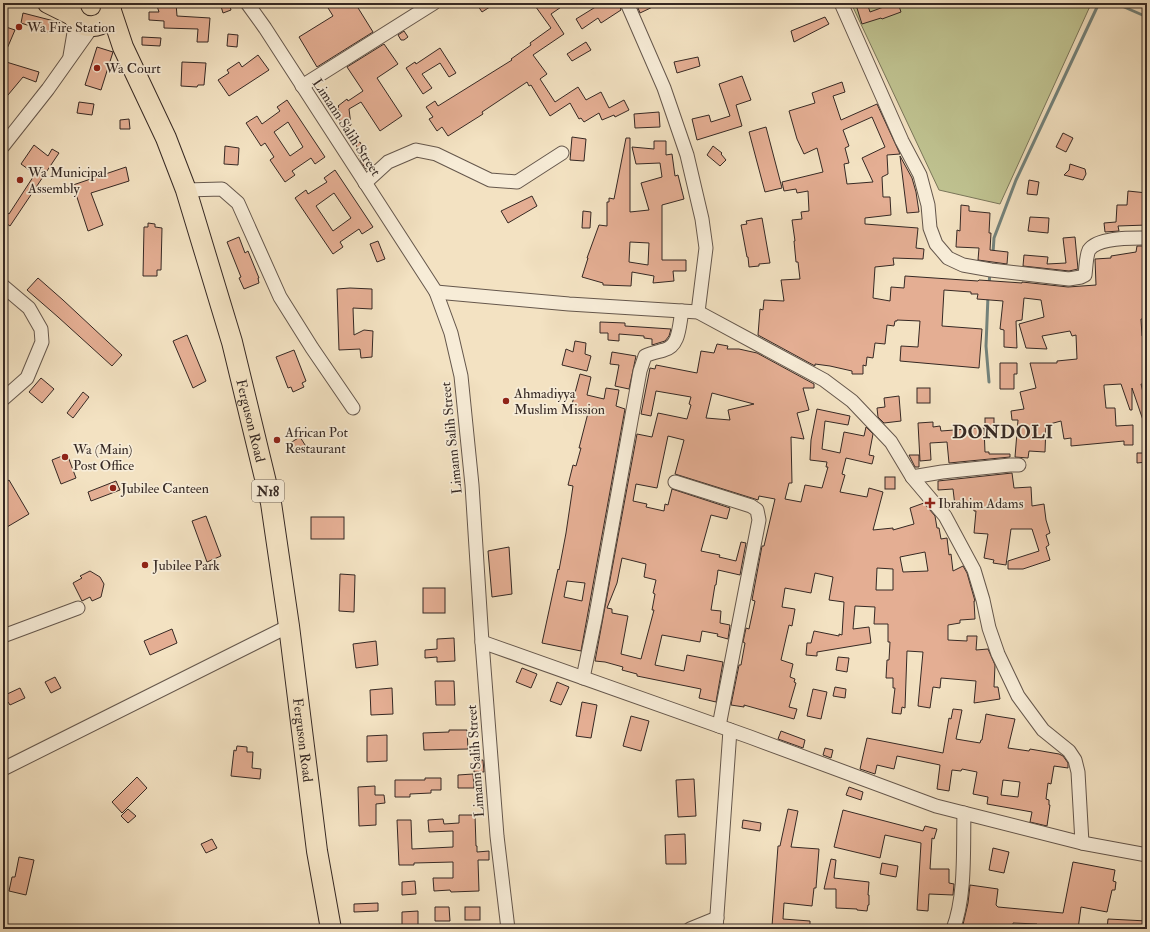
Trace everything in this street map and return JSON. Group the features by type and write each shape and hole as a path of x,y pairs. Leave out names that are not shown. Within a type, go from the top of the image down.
{"highway":[{"path":"48,3 82,18 106,20 111,7"},
{"name":"Ferguson Road","path":"111,7 118,32 133,70 166,138 186,190 232,342 271,503 289,626 317,851 331,929"},
{"name":"Ferguson Road","path":"82,18 133,70"}],"street":[{"name":"Limann Salih Street","path":"247,3 265,28 436,292 451,333 462,376 472,485 497,836 508,929"},
{"path":"302,86 434,3"},
{"path":"627,3 664,88 687,155 702,219 706,248 698,312"},
{"path":"841,3 902,141 920,175 928,205 930,228 936,244 948,258 963,265 990,270 1069,279 1081,278 1085,275 1089,251 1094,246 1104,241 1147,238"},
{"path":"3,146 48,88 70,56 82,18"},
{"path":"365,183 388,162 416,150 436,154 490,180 517,182 562,153"},
{"path":"186,190 222,189 238,203 280,297 312,348 353,408"},
{"path":"3,286 29,308 41,329 42,342 27,378 3,399"},
{"path":"436,292 569,304 698,312 824,380 852,401 891,442 912,476 945,516 974,570 983,600 989,628 998,654 1018,696 1043,730 1069,751 1075,760 1078,772 1082,843"},
{"path":"582,678 598,604 640,371 645,356 665,350 672,346 676,340 682,311"},
{"path":"912,476 1010,465 1019,466"},
{"path":"675,482 751,506 757,510 759,520 724,728 716,924 690,929"},
{"path":"3,636 78,608"},
{"path":"3,769 289,626"},
{"path":"482,642 724,728 936,806 1082,843 1147,855"},
{"path":"952,929 957,918 962,882 964,813"}],"green space":[{"path":"851,3 1091,4 1000,204 939,190"}],"building":[{"path":"156,3 176,3 177,16 210,18 208,42 197,42 198,29 164,28 164,21 149,20 149,12 159,12"},
{"path":"220,3 229,3 231,10 223,13"},
{"path":"325,3 355,3 373,32 317,67 299,37 333,16"},
{"path":"476,3 496,3 482,12"},
{"path":"533,3 567,3 551,14 564,34 533,55 547,74 540,79 555,102 578,87 586,100 601,92 609,108 624,100 629,110 615,117 614,115 602,120 599,113 584,122 581,118 579,119 570,103 550,116 531,85 529,86 527,82 482,112 483,114 448,136 442,127 437,131 429,119 433,117 426,107 435,101 438,106 512,60 511,59 531,45 530,43 551,28"},
{"path":"602,3 619,3 621,10 601,23 598,18 582,29 576,19"},
{"path":"636,3 661,3 640,13"},
{"path":"867,3 870,12 889,5 888,3 898,3 901,12 862,24 856,5"},
{"path":"23,13 54,21 51,33 21,23"},
{"path":"825,17 829,24 794,42 791,31"},
{"path":"6,27 15,30 3,58 3,35"},
{"path":"404,31 408,37 401,40 398,35"},
{"path":"228,34 238,35 237,47 227,46"},
{"path":"142,37 161,38 160,46 142,45"},
{"path":"586,42 591,50 572,61 567,54"},
{"path":"384,44 398,64 377,78 402,116 380,131 361,102 349,109 351,125 345,128 341,121 335,117 341,113 337,108 347,99 348,101 363,91 347,67"},
{"path":"97,47 113,52 101,90 85,85"},
{"path":"440,48 456,73 449,77 440,63 422,74 432,88 423,94 406,68 415,62 416,64"},
{"path":"258,55 269,70 229,96 218,80 229,73 227,70 239,62 242,67"},
{"path":"698,57 700,66 677,73 674,62"},
{"path":"3,61 39,72 36,82 23,77 3,101"},
{"path":"182,62 206,63 204,85 198,85 197,87 181,86"},
{"path":"742,76 751,100 736,105 742,126 697,140 692,119 709,115 711,122 730,116 719,84"},
{"path":"842,82 845,92 833,96 841,120 877,104 900,154 887,155 888,174 882,177 883,197 890,197 891,215 865,218 865,224 918,228 916,248 924,249 923,259 893,258 894,265 875,267 873,298 890,301 891,287 904,288 905,276 978,281 1022,282 1068,287 1096,285 1095,259 1111,258 1111,256 1136,252 1137,246 1147,246 1145,291 1147,291 1147,319 1141,319 1142,336 1147,335 1147,385 1141,384 1147,409 1147,426 1145,426 1132,388 1132,410 1130,410 1121,384 1104,385 1106,408 1115,408 1116,426 1133,425 1133,445 1124,445 1124,441 1071,446 1071,438 1064,439 1061,421 1046,425 1045,452 1029,451 1028,458 1015,457 1018,420 1012,420 1011,411 1024,409 1020,392 1036,388 1030,363 1057,363 1057,361 1077,359 1076,335 1072,336 1070,331 1042,336 1047,349 1026,348 1019,324 1044,317 1041,300 1024,298 1022,320 1016,321 1017,348 1004,347 1004,330 1000,329 1003,301 977,299 978,294 971,294 971,292 944,290 942,326 982,329 979,368 900,361 901,346 918,347 920,321 897,320 895,321 894,326 887,325 885,344 875,343 873,358 867,357 866,366 863,365 863,374 852,374 852,371 830,366 815,364 815,366 758,335 760,309 763,310 764,300 784,301 781,280 800,279 798,262 796,262 792,220 802,219 801,212 809,211 808,191 797,193 796,189 784,191 782,182 823,172 817,148 804,154 797,139 789,111 815,103 812,93","holes":["872,117 885,147 862,158 873,182 847,184 844,164 849,163 845,148 849,146 843,130"]},
{"path":"287,100 325,157 315,164 311,158 292,171 295,175 285,182 270,160 274,157 265,143 261,146 246,123 257,116 262,124 280,111 277,107","holes":["288,122 303,147 290,156 274,132"]},
{"path":"79,102 94,104 92,115 77,113"},
{"path":"659,112 660,127 635,128 634,114"},
{"path":"129,119 130,129 120,129 120,120"},
{"path":"766,127 782,188 765,192 749,132"},
{"path":"1063,133 1073,138 1066,152 1056,147"},
{"path":"572,137 586,139 584,161 570,160"},
{"path":"626,138 630,138 630,212 649,210 641,183 662,177 660,163 636,164 632,147 654,149 654,141 666,141 666,155 672,154 675,176 678,175 684,199 662,205 662,260 686,260 686,271 673,271 674,281 653,283 654,276 632,272 631,286 603,285 603,283 582,277 599,225 607,226 607,202 609,202 609,198 614,199","holes":["630,242 649,243 648,265 629,262"]},
{"path":"360,142 372,166 366,169 361,162 356,144"},
{"path":"34,145 48,156 52,149 59,153 10,226 3,221 3,210 9,214 35,174 21,164"},
{"path":"225,146 239,148 238,165 224,164"},
{"path":"713,146 722,153 721,154 726,160 720,166 707,155"},
{"path":"900,156 912,178 919,212 907,213"},
{"path":"1070,164 1085,169 1086,174 1083,180 1064,175 1069,170"},
{"path":"126,167 129,181 91,193 103,225 88,231 73,185"},
{"path":"335,170 373,227 362,234 359,229 340,242 343,247 333,254 295,198 306,190 308,194 327,182 324,178","holes":["334,193 351,218 333,231 316,206"]},
{"path":"1029,180 1039,182 1037,195 1027,194"},
{"path":"1128,191 1147,193 1147,225 1118,226 1119,231 1105,232 1104,223 1116,222 1117,205 1127,205"},
{"path":"532,196 537,206 508,223 501,211"},
{"path":"961,205 969,206 969,211 990,213 990,250 1008,252 1007,264 978,260 979,248 956,247 957,230 960,231"},
{"path":"583,211 591,212 590,228 582,228"},
{"path":"1030,217 1049,218 1048,233 1028,231"},
{"path":"762,218 770,263 749,267 741,225 747,224 746,221"},
{"path":"148,223 155,224 155,227 162,228 161,270 157,270 157,276 143,276 144,227 148,227"},
{"path":"239,237 245,253 248,251 259,278 259,283 244,289 239,278 241,277 227,242"},
{"path":"1075,237 1078,269 1069,271 1023,266 1024,255 1048,257 1047,264 1066,263 1063,238"},
{"path":"378,241 385,259 377,262 370,244"},
{"path":"38,278 122,355 112,366 27,290"},
{"path":"337,289 372,289 372,309 353,308 354,335 364,330 373,331 372,357 361,358 360,349 339,350"},
{"path":"600,322 625,323 625,326 671,329 669,336 665,341 652,345 652,339 644,338 644,336 619,334 619,341 608,340 608,333 600,333"},
{"path":"187,335 206,381 193,388 173,341"},
{"path":"575,341 586,343 585,354 591,356 587,371 562,365 566,349 573,352"},
{"path":"717,344 728,346 727,349 739,349 757,353 814,384 814,388 803,388 809,410 797,413 804,439 791,437 792,483 789,483 785,499 801,502 805,485 822,488 828,467 826,467 827,462 810,460 811,440 817,409 850,416 848,425 825,421 822,449 840,453 844,432 864,436 866,427 873,434 869,455 874,456 872,464 846,458 842,474 845,475 840,492 867,497 869,488 883,492 873,530 893,528 893,530 914,524 910,508 924,503 935,516 941,539 947,538 953,571 963,566 967,573 975,601 975,619 960,620 960,623 948,625 948,640 967,641 967,636 977,636 976,650 988,649 995,665 994,687 998,687 1000,699 974,703 976,681 941,678 940,688 933,687 930,708 918,706 923,652 907,651 905,708 902,707 901,714 892,713 895,688 893,688 893,678 886,678 890,642 888,642 888,624 874,624 875,607 855,606 853,629 869,627 871,643 817,652 817,656 806,655 807,643 811,643 814,631 839,636 839,634 842,635 844,602 829,600 833,577 815,573 811,593 785,588 782,607 795,609 792,626 789,625 781,660 793,664 790,677 795,679 794,682 796,683 789,707 797,709 794,719 744,705 744,707 731,705 739,665 741,665 746,628 749,629 755,601 752,600 762,546 764,546 775,499 759,496 758,500 675,474 684,440 668,436 657,488 636,484 633,501 647,504 646,507 664,511 665,504 668,505 672,489 730,508 727,519 711,515 701,551 720,555 719,557 736,561 741,542 746,543 740,575 718,570 715,585 711,610 721,611 720,623 730,625 728,639 717,636 718,634 702,631 700,642 662,635 655,665 684,671 687,655 723,662 716,702 699,698 701,689 637,676 637,674 622,670 623,667 595,661 637,434 652,437 658,413 687,419 691,405 689,404 691,397 656,391 651,416 641,414 650,368 655,369 656,365 697,373 701,351 714,353","holes":["712,393 754,404 728,410 730,420 706,418","925,552 928,571 903,572 900,557","622,558 646,564 644,577 656,580 653,593 655,594 652,610 654,610 641,659 621,654 628,616 612,613 612,609 607,608 617,583","877,568 893,569 893,590 876,590"]},
{"path":"294,350 306,381 302,383 304,387 293,392 291,387 288,388 276,357"},
{"path":"612,352 636,356 629,389 615,386 619,365 610,364"},
{"path":"1000,363 1017,363 1017,374 1014,374 1014,389 1000,389"},
{"path":"580,374 591,377 587,395 604,399 606,388 619,390 616,406 625,409 581,651 542,643 566,533 573,486 568,485 573,465 576,466 581,448 579,448 588,413 571,408","holes":["567,581 585,583 582,601 564,597"]},
{"path":"41,378 54,389 42,403 29,392"},
{"path":"917,388 930,388 930,403 917,403"},
{"path":"83,392 89,397 73,418 67,413"},
{"path":"899,396 901,421 884,423 878,417 877,408 885,407 884,398"},
{"path":"985,418 994,418 994,434 985,434"},
{"path":"933,422 933,427 940,426 941,431 984,428 985,452 989,452 989,454 1010,454 1010,457 949,463 947,442 930,443 931,460 920,461 918,423"},
{"path":"300,437 307,448 296,454 290,443"},
{"path":"1137,453 1147,453 1147,462 1137,463"},
{"path":"67,454 76,478 61,484 52,460"},
{"path":"909,455 919,455 919,467 915,467"},
{"path":"1012,473 1014,488 1031,487 1032,506 1044,504 1046,520 1050,533 1046,535 1049,545 1046,547 1050,560 1023,569 1008,569 1008,561 1039,551 1032,529 1011,529 1006,565 993,563 994,560 984,558 988,534 974,533 976,511 974,511 973,504 955,506 953,489 938,490 938,481"},
{"path":"885,477 895,477 895,489 885,489"},
{"path":"9,480 29,514 7,527 3,520 3,484"},
{"path":"116,481 120,490 91,501 88,492"},
{"path":"206,516 221,556 207,562 192,521"},
{"path":"311,517 344,517 344,539 311,539"},
{"path":"509,547 512,594 492,597 488,551"},
{"path":"90,571 100,577 104,584 101,597 92,601 90,597 82,601 73,583 82,578 80,576"},
{"path":"340,574 355,575 354,612 339,611"},
{"path":"423,588 445,588 445,613 423,613"},
{"path":"172,629 177,643 150,655 144,641"},
{"path":"454,638 455,661 437,662 437,657 425,658 425,650 437,649 437,639"},
{"path":"376,641 378,665 356,668 353,644"},
{"path":"838,657 849,658 847,672 836,670"},
{"path":"522,668 537,674 531,688 516,682"},
{"path":"55,677 61,688 51,693 45,682"},
{"path":"435,681 454,681 455,705 436,705"},
{"path":"557,682 569,687 561,705 550,701"},
{"path":"835,687 846,689 845,698 833,696"},
{"path":"20,688 25,698 10,705 8,702 3,704 3,696"},
{"path":"392,688 393,714 371,715 370,690"},
{"path":"813,689 827,692 821,719 807,716"},
{"path":"582,702 597,705 591,738 576,736"},
{"path":"953,709 962,710 956,739 980,743 982,740 986,714 1015,719 1008,748 1029,751 1030,749 1063,756 1068,763 1068,768 1054,766 1051,784 1048,783 1046,799 1049,800 1050,805 1047,826 1030,822 1032,812 987,804 988,797 973,794 977,772 962,769 961,771 952,770 949,791 937,789 940,765 897,756 894,769 877,765 875,774 860,769 867,738 943,753 949,718 951,719","holes":["1003,780 1020,782 1018,797 1001,795"]},
{"path":"631,716 649,721 641,751 623,746"},
{"path":"449,730 467,730 468,749 424,750 423,733 449,732"},
{"path":"781,731 805,740 803,748 778,739"},
{"path":"387,735 387,761 367,762 367,736"},
{"path":"237,746 247,747 247,752 253,752 252,768 261,769 260,779 231,776 234,750 236,751"},
{"path":"825,748 833,750 831,758 823,755"},
{"path":"474,760 483,760 484,772 474,772"},
{"path":"473,774 474,788 458,788 458,775"},
{"path":"137,777 147,788 122,813 112,802"},
{"path":"425,778 441,778 441,790 431,790 431,793 410,794 410,797 395,797 395,780 425,780"},
{"path":"694,779 696,816 678,817 676,780"},
{"path":"375,786 375,795 384,795 385,803 376,804 376,825 359,826 358,787"},
{"path":"849,787 863,792 861,800 846,795"},
{"path":"128,809 136,816 128,823 121,816"},
{"path":"788,809 798,811 791,847 819,849 816,888 814,888 812,906 784,903 783,919 810,921 810,929 789,929 772,926 778,846 780,846"},
{"path":"843,810 923,831 925,826 937,829 934,839 932,838 930,869 949,869 949,883 954,884 953,895 929,894 928,911 917,910 921,843 885,835 880,858 834,847"},
{"path":"459,815 475,815 477,852 489,851 489,860 478,860 479,891 434,891 433,878 453,878 453,862 399,865 397,820 411,820 412,849 453,847 453,831 429,832 428,820 443,819 444,824 459,823"},
{"path":"743,820 761,823 760,831 742,828"},
{"path":"685,834 686,864 666,864 665,835"},
{"path":"212,839 217,848 206,853 201,844"},
{"path":"993,848 1009,852 1004,873 989,870"},
{"path":"19,857 34,860 26,895 9,891 12,877 15,877"},
{"path":"831,859 836,860 834,878 869,882 869,905 867,911 836,908 836,889 824,889"},
{"path":"1073,862 1115,870 1113,881 1116,882 1115,890 1112,890 1107,912 1081,907 1078,929 1051,926 1050,929 1037,929 1037,924 1013,923 1013,929 962,929 968,903 970,885 998,889 996,905 998,907 1063,913"},
{"path":"882,863 898,866 896,877 880,874"},
{"path":"415,881 416,894 402,895 402,882"},
{"path":"378,903 378,911 354,912 354,904"},
{"path":"435,907 449,907 450,921 435,921"},
{"path":"465,907 480,907 480,920 465,920"},
{"path":"418,911 418,925 402,925 402,912"},
{"path":"1108,919 1147,921 1147,929 1107,929"}],"waterway":[{"path":"993,253 994,238 1016,180 1099,3"},
{"path":"1115,3 1147,17"},
{"path":"989,285 990,272"},
{"path":"988,296 986,346 989,382"}],"place":[{"name":"Wa Fire Station","path":"19,27"},
{"name":"Wa Court","path":"97,68"},
{"name":"Wa Municipal Assembly","path":"20,180"},
{"name":"Ahmadiyya Muslim Mission","path":"506,401"},
{"name":"African Pot Restaurant","path":"277,440"},
{"name":"Wa (Main) Post Office","path":"65,457"},
{"name":"Jubilee Canteen","path":"113,488"},
{"name":"Ibrahim Adams","path":"930,503"},
{"name":"Jubilee Park","path":"145,565"}],"district":[{"name":"DONDOLI","path":"1003,432"}]}
